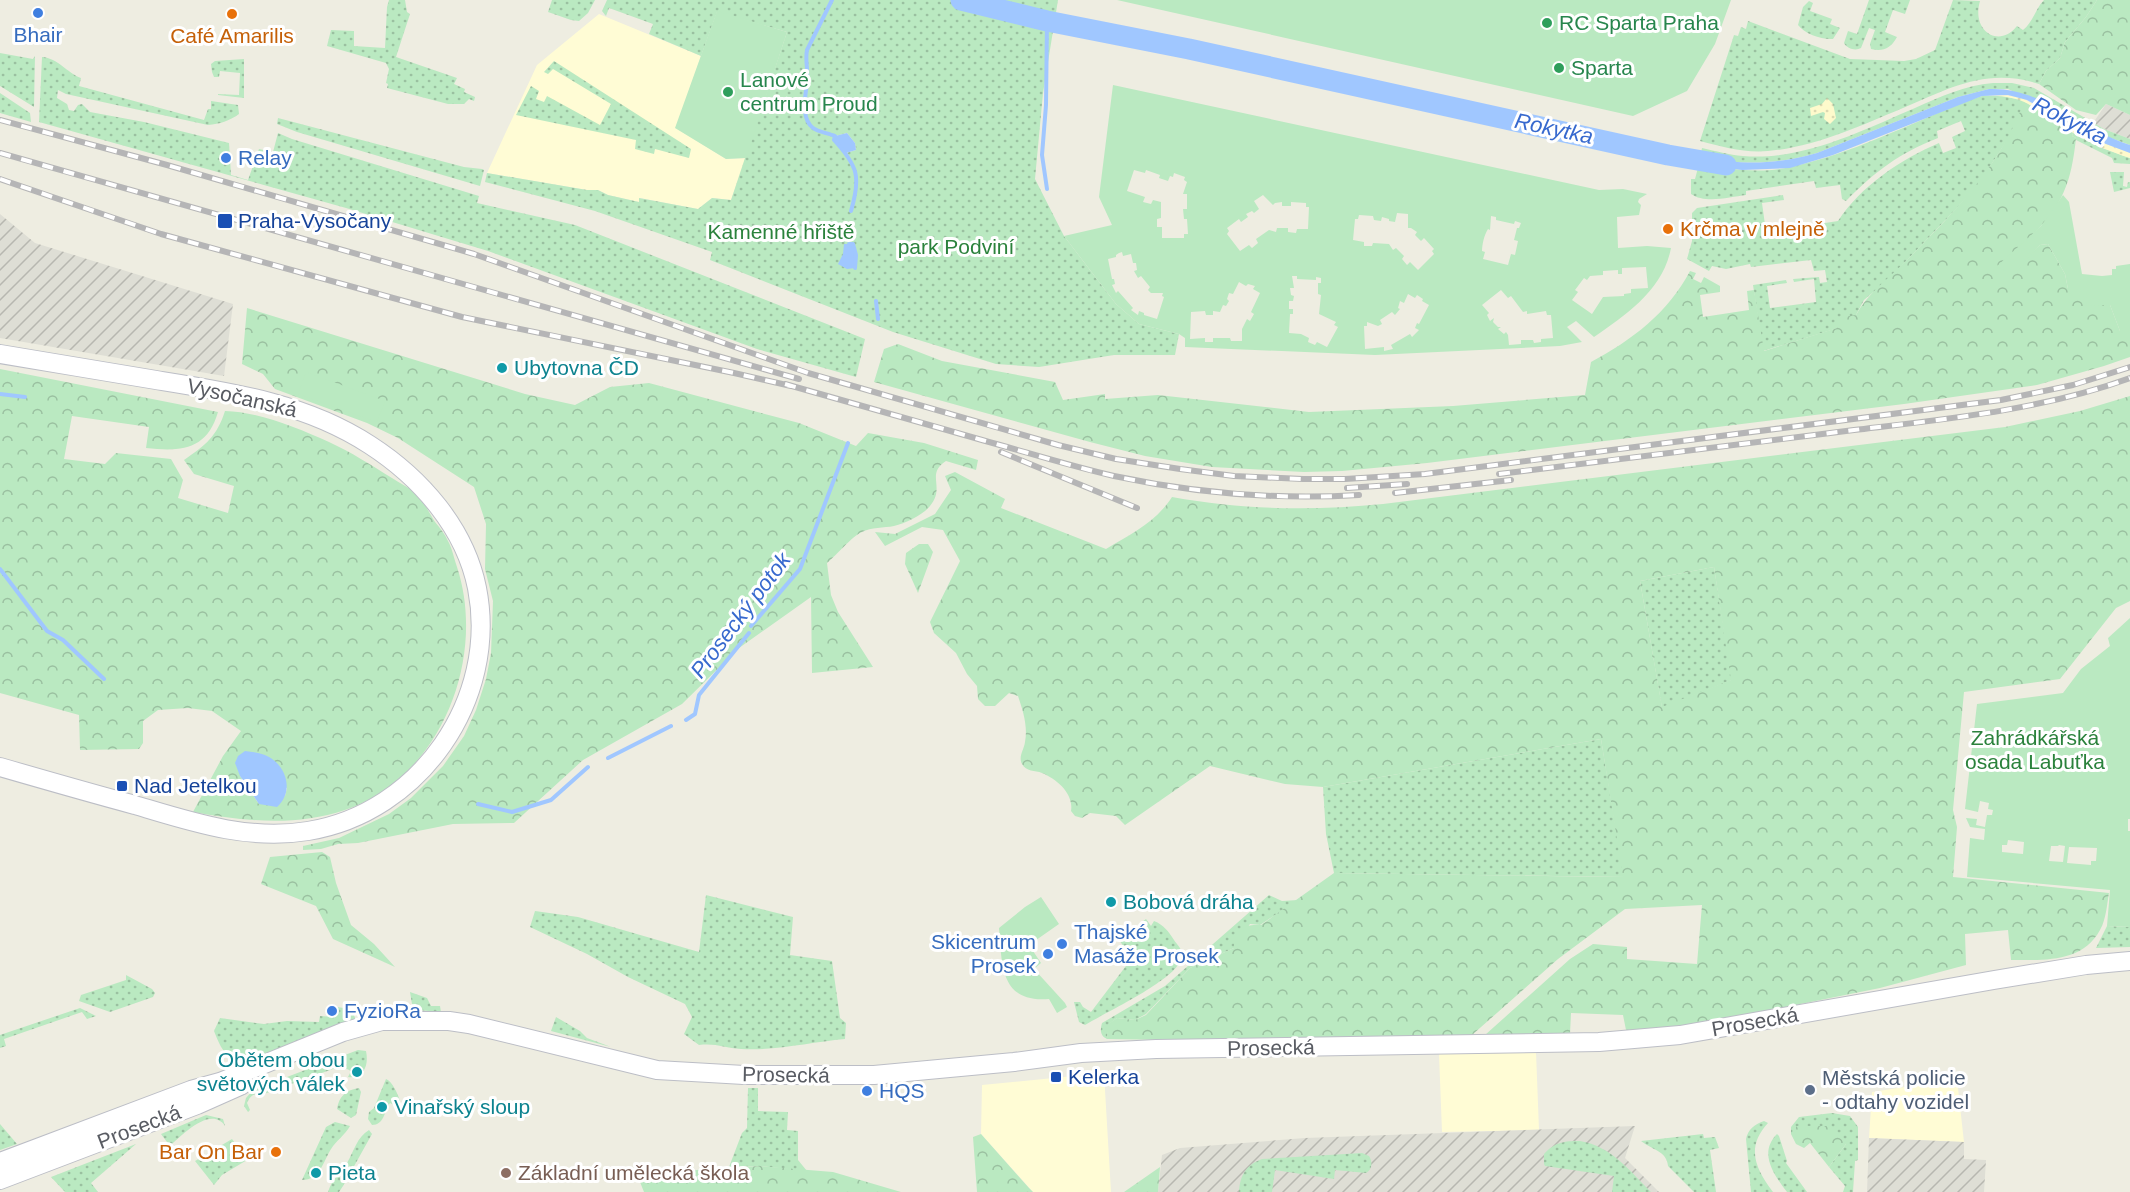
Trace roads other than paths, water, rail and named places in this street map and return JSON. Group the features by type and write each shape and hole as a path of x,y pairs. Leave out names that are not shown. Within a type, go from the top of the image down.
{"main road":[{"name":"Vysočanská","path":"0,354 252,396 279,403 318,418 368,444 398,465 431,498 447,518 460,542 477,587 480,612 473,682 464,707 440,749 405,788 357,817 332,826 278,834 229,830 0,767"},
{"name":"Prosecká","path":"0,1162 191,1090 230,1078 343,1032 382,1021 449,1021 469,1024 657,1070 744,1075 874,1075 1014,1062 1081,1053 1168,1049 1599,1042 1680,1035 1994,980 2086,965 2130,961"},
{"name":"Prosecká","path":"0,1180 197,1105 366,1035 412,1021"}],"water":[{"path":"1989,89 2009,90 2044,102 2095,130 2130,145 2130,153 2098,141 2027,100 2008,95 1982,96 1833,155 1790,168 1742,170 1699,164 1700,157 1731,161 1773,162 1817,153 1958,97"},
{"path":"847,133 855,143 856,150 846,153 834,140 835,136"},
{"path":"844,244 853,244 856,255 855,268 847,269 838,264 843,254"},
{"path":"245,751 269,757 284,773 287,787 277,807 259,804 240,776 235,763 238,756"}],"waterway":[{"name":"Prosecký potok","path":"832,0 807,50 805,111 806,118 813,128 835,136 834,140 853,165 856,189 851,211"},
{"name":"Rokytka","path":"961,0 1047,21 1189,49 1668,155 1726,165"},
{"path":"1047,21 1046,105 1042,155 1047,189"},
{"name":"Prosecký potok","path":"849,244 853,244 856,255 855,268"},
{"name":"Prosecký potok","path":"876,301 878,319"},
{"path":"0,394 25,397"},
{"name":"Prosecký potok","path":"751,626 800,569 848,443"},
{"path":"0,569 47,631 63,640 104,679"},
{"name":"Prosecký potok","path":"686,720 695,714 699,695 749,633"},
{"name":"Prosecký potok","path":"608,758 671,726"},
{"name":"Prosecký potok","path":"478,804 512,812 551,800 588,767"}],"railway":[{"path":"0,120 167,165 474,254 808,373 1058,445 1116,459 1234,476 1345,479 1425,474 2001,400 2073,385 2130,367"},
{"path":"0,153 799,379"},
{"path":"0,179 161,234 462,317 791,386"},
{"path":"1499,474 1994,412 2063,398 2130,378"},
{"path":"785,384 1064,463 1144,482 1205,491 1267,496 1359,495"},
{"path":"1001,452 1137,508"},
{"path":"1395,493 1511,480"},
{"path":"1347,488 1407,484"}],"place":[{"name":"Bhair","path":"38,13"},
{"name":"Café Amarilis","path":"232,14"},
{"name":"RC Sparta Praha","path":"1547,23"},
{"name":"Sparta","path":"1559,68"},
{"name":"Lanové centrum Proud","path":"728,92"},
{"name":"Relay","path":"226,158"},
{"name":"Praha-Vysočany","path":"225,221"},
{"name":"Krčma v mlejně","path":"1668,229"},
{"name":"Ubytovna ČD","path":"502,368"},
{"name":"Nad Jetelkou","path":"122,786"},
{"name":"Bobová dráha","path":"1111,902"},
{"name":"Thajské Masáže Prosek","path":"1062,944"},
{"name":"Skicentrum Prosek","path":"1048,954"},
{"name":"FyzioRa","path":"332,1011"},
{"name":"Obětem obou světových válek","path":"357,1072"},
{"name":"Kelerka","path":"1056,1077"},
{"name":"Městská policie - odtahy vozidel","path":"1810,1090"},
{"name":"HQS","path":"867,1091"},
{"name":"Vinařský sloup","path":"382,1107"},
{"name":"Bar On Bar","path":"276,1152"},
{"name":"Pieta","path":"316,1173"},
{"name":"Základní umělecká škola","path":"506,1173"}],"park label":[{"name":"Kamenné hřiště","path":"781,232"},
{"name":"park Podviní","path":"956,247"},
{"name":"Zahrádkářská osada Labuťka","path":"2035,750"}]}
